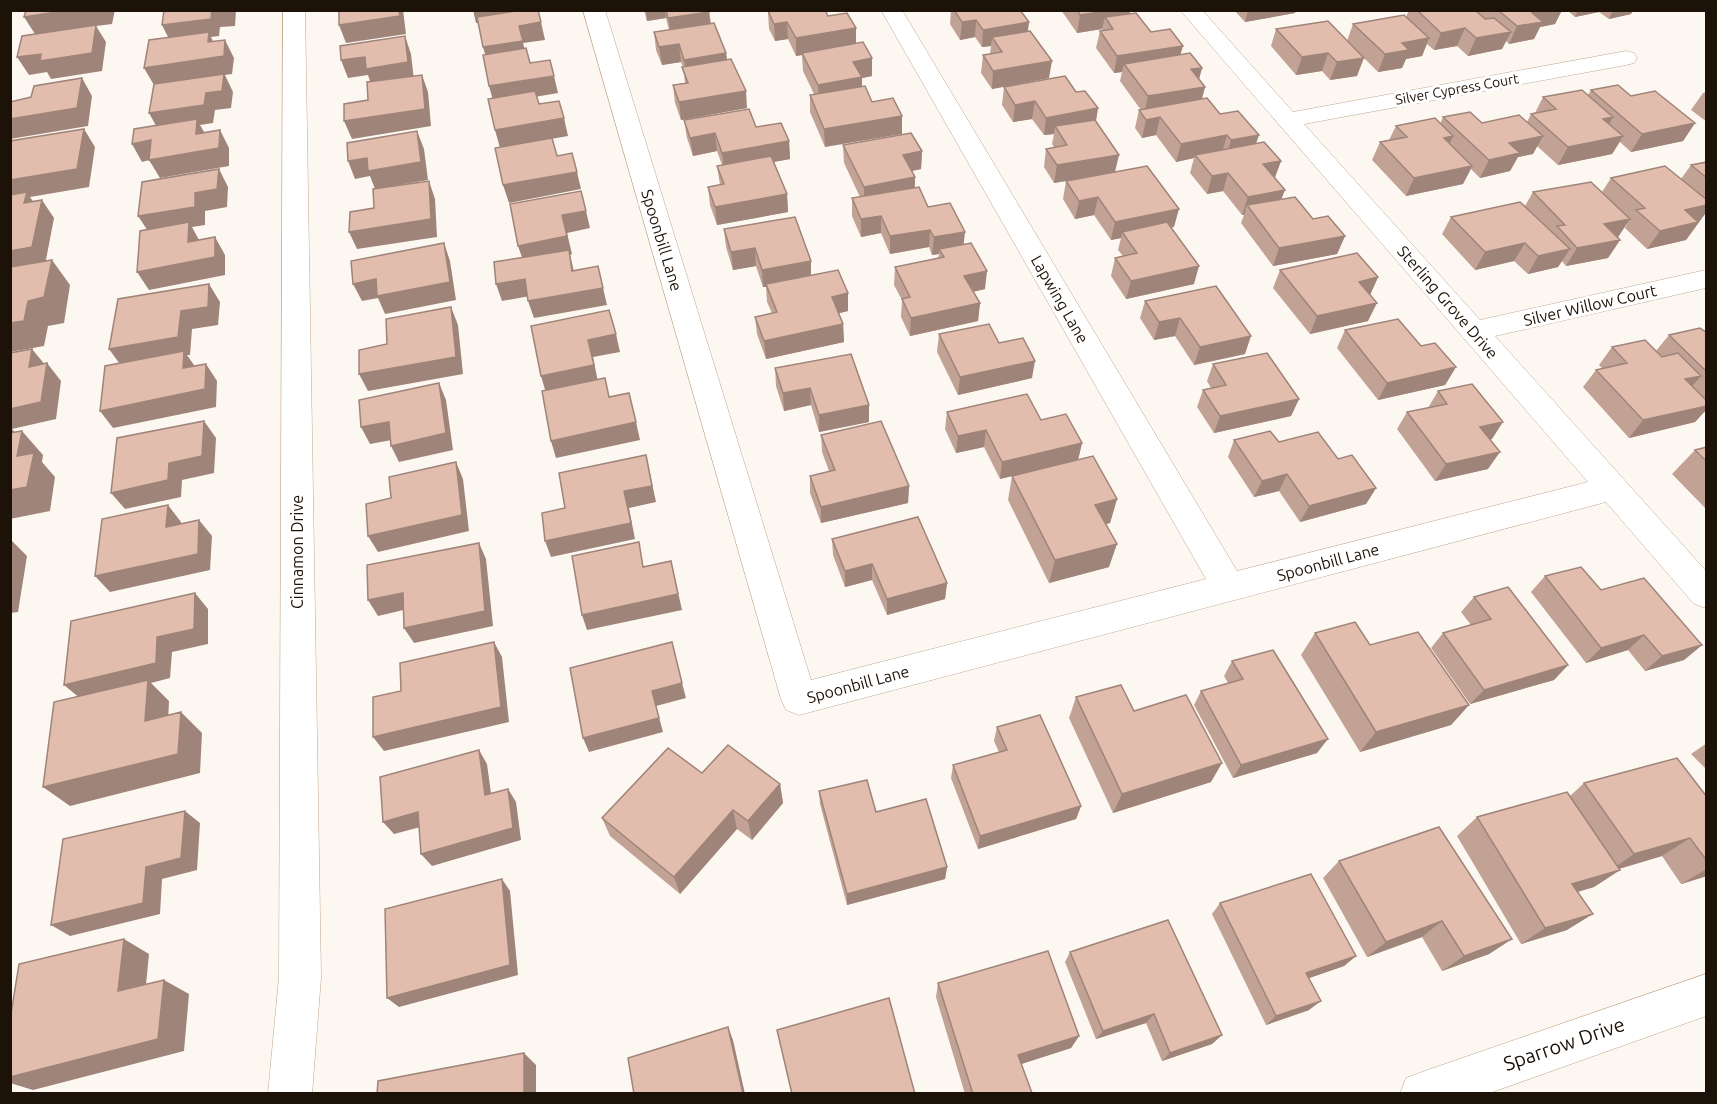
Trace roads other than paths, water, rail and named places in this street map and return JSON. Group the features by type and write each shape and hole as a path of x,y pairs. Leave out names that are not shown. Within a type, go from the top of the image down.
{"street":[{"name":"Cinnamon Drive","path":"290,1094 300,977 294,10"},
{"name":"Spoonbill Lane","path":"594,10 799,699 1612,488"},
{"name":"Lapwing Lane","path":"891,10 1229,588"},
{"name":"Sterling Grove Drive","path":"1190,10 1707,594"},
{"name":"Silver Cypress Court","path":"1287,120 1626,58"},
{"name":"Silver Willow Court","path":"1474,331 1707,279"},
{"name":"Sparrow Drive","path":"1422,1094 1702,1005"}]}
